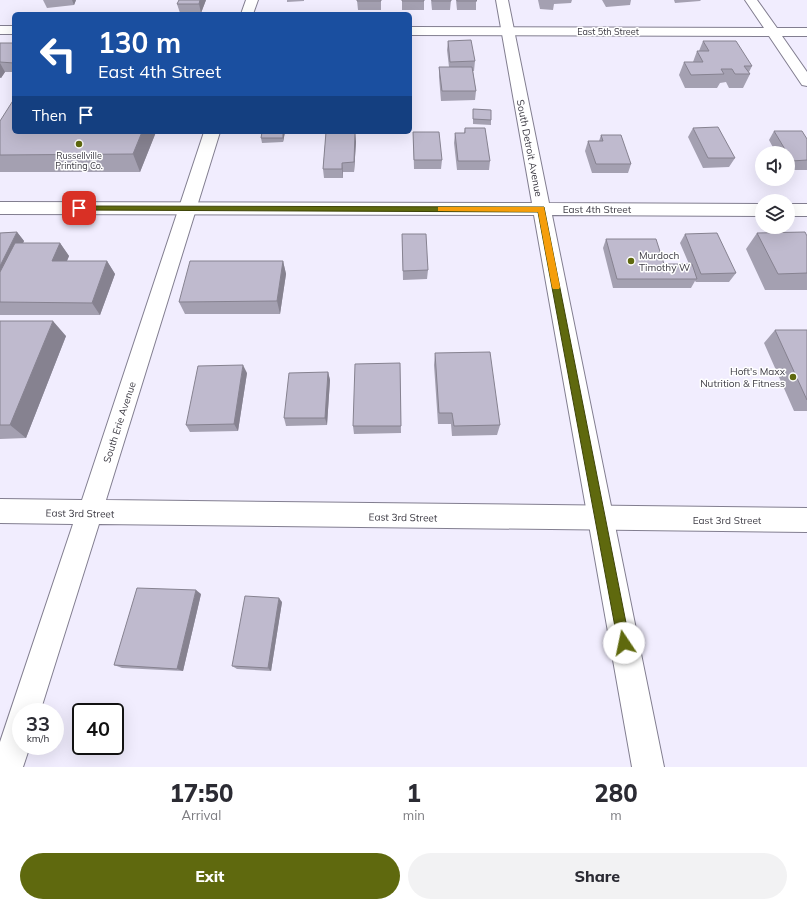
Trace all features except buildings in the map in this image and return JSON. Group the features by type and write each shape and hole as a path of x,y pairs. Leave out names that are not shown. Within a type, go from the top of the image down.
{"street":[{"path":"249,12 252,0"},
{"name":"South Detroit Avenue","path":"502,0 648,767"},
{"path":"752,0 807,82"},
{"path":"0,30 12,30"},
{"name":"East 5th Street","path":"412,31 807,32"},
{"name":"South Erie Avenue","path":"28,703 189,209 211,134"},
{"name":"East 4th Street","path":"0,208 755,210"},
{"path":"795,210 807,210"},
{"name":"East 3rd Street","path":"0,512 807,520"},
{"path":"7,767 12,752"}],"slow traffic":[{"path":"440,209 542,209 556,287"}],"place":[{"name":"Russellville Printing Co.","path":"79,144"},
{"name":"Murdoch Timothy W","path":"631,261"},
{"name":"Hoft's Maxx Nutrition & Fitness","path":"793,377"}],"route":[{"path":"79,208 542,209 624,643"}]}
